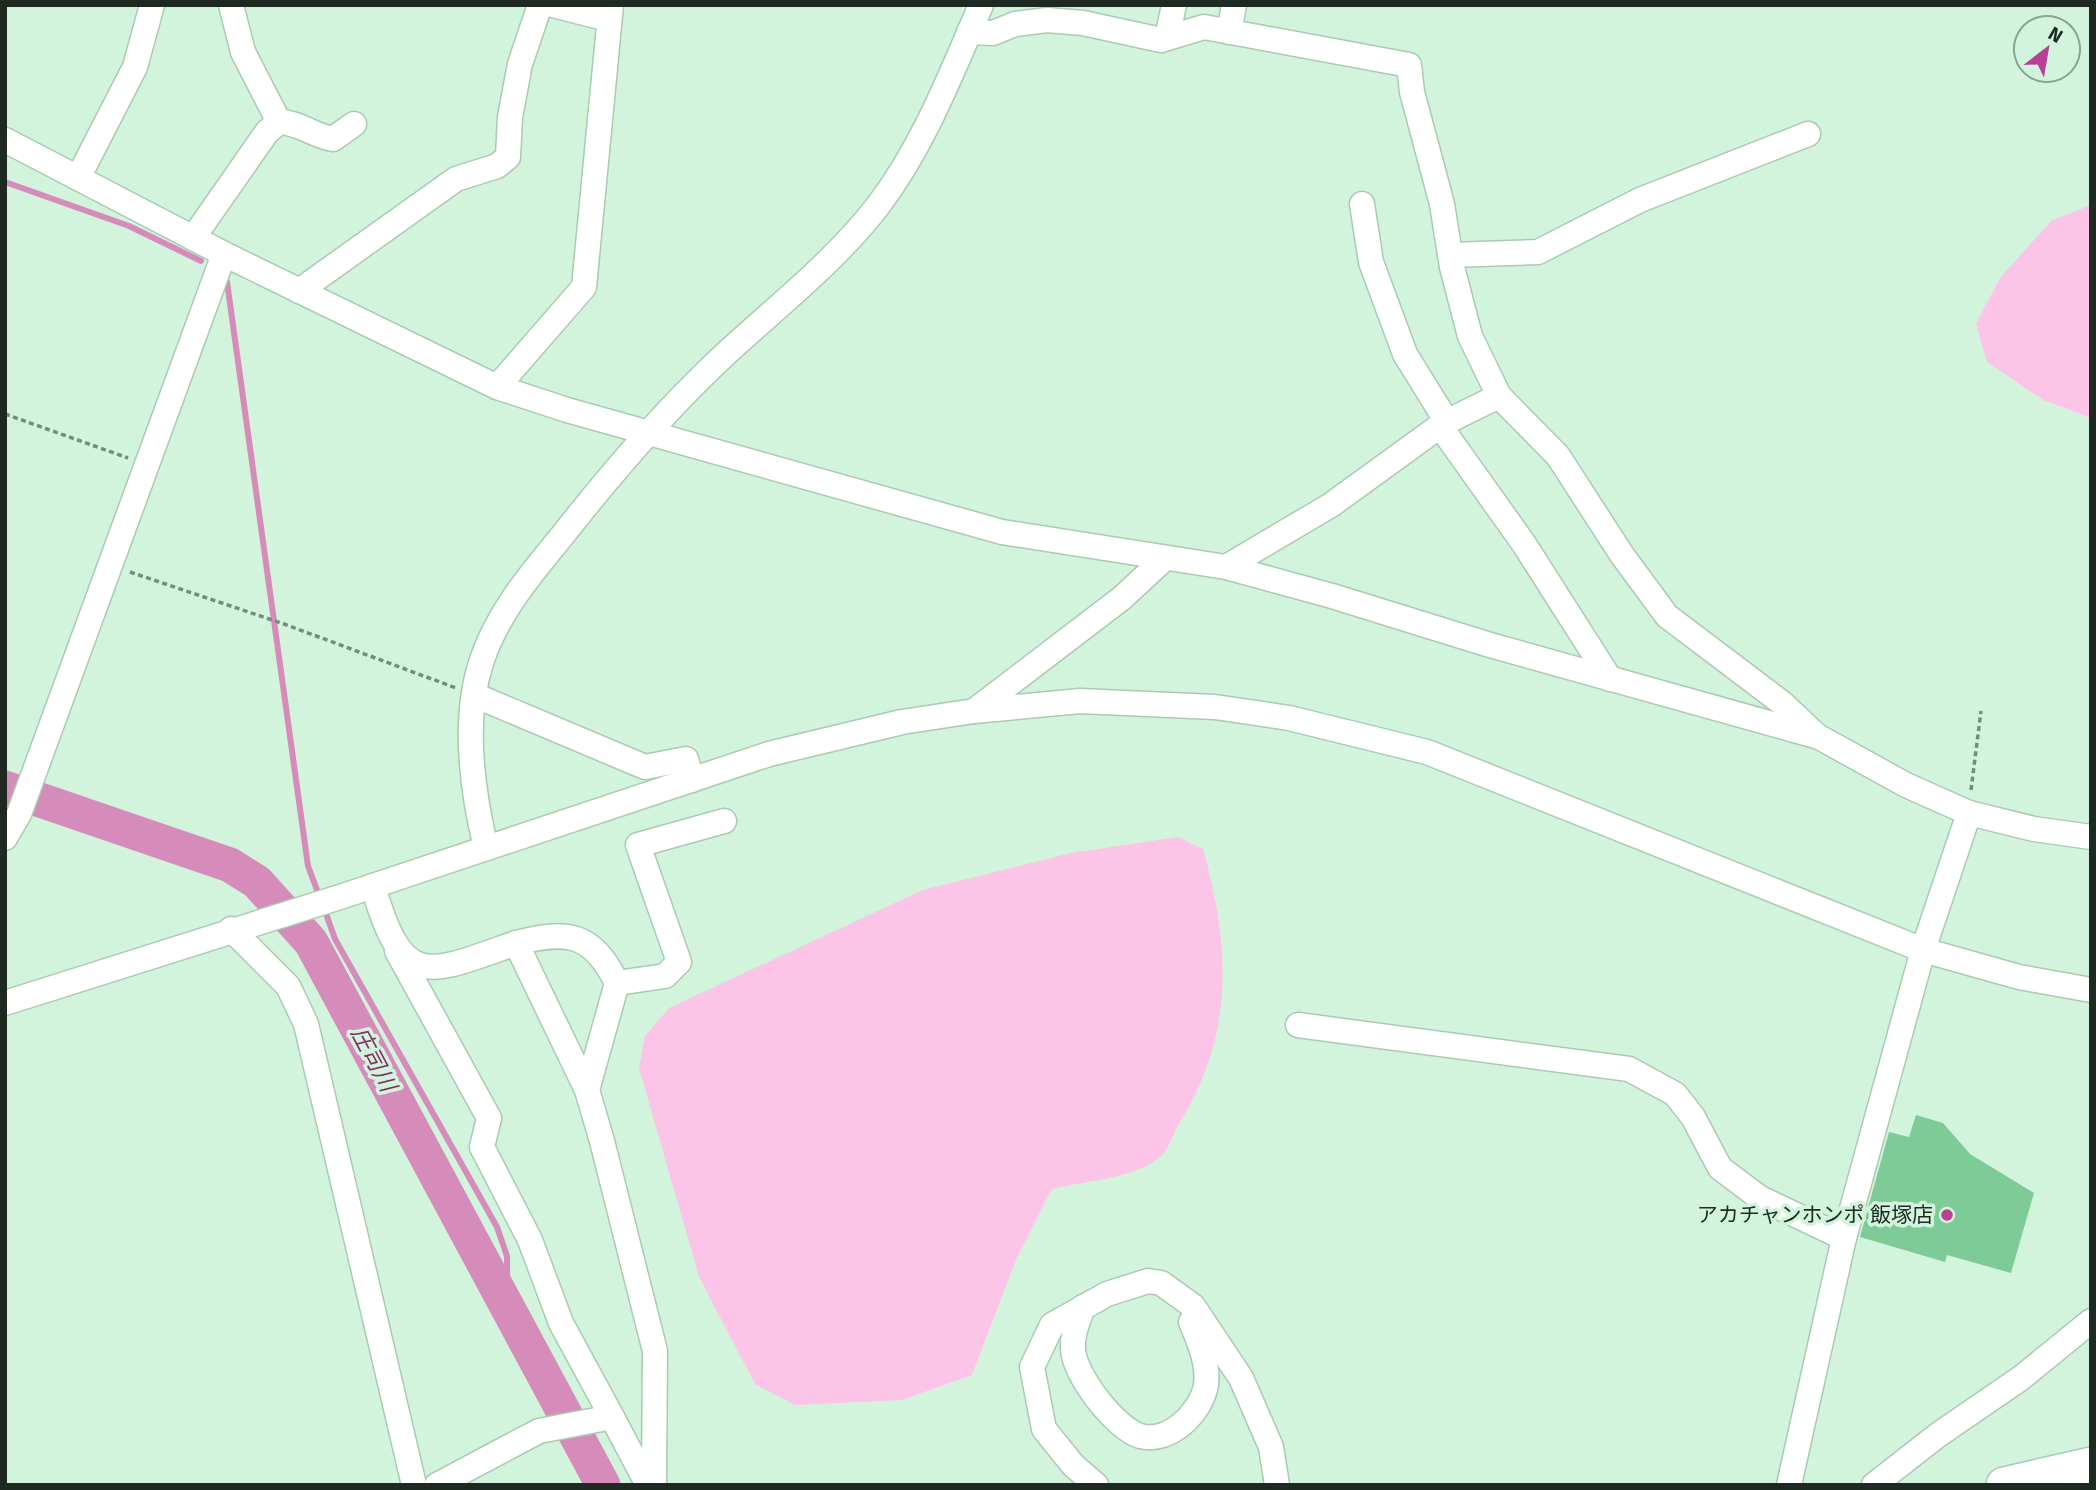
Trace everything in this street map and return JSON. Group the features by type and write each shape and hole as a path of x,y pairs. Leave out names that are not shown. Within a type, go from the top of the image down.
{"highway":[{"path":"2004,1485 2091,1465"}],"street":[{"path":"78,178 135,67 152,5"},
{"path":"231,5 243,52 279,122"},
{"path":"299,291 456,179 497,166 508,157 510,117 520,64 540,5"},
{"path":"497,387 584,287 609,12 553,5"},
{"path":"485,848 477,813 472,761 474,695 481,661 515,594 682,396 836,254 877,208 904,168 927,125 981,5"},
{"path":"1167,38 1174,5"},
{"path":"1229,32 1234,5"},
{"path":"969,32 993,33 1016,24 1103,16 1161,40 1204,27 1409,65 1412,92 1442,204 1450,256 1470,336 1499,396 1558,456 1622,555 1667,616 1782,704 1819,737 1906,785 1969,813 2034,829 2091,836"},
{"path":"193,238 267,132 279,122 290,122 321,137 333,139 354,124"},
{"path":"1450,256 1538,252 1640,200 1808,134"},
{"path":"5,140 224,254 497,387 649,433 1002,532 1164,559 1226,566 1610,679 1819,737"},
{"path":"1362,204 1371,261 1405,354 1444,424 1610,679"},
{"path":"5,838 19,814 224,254"},
{"path":"1226,566 1331,505 1444,424 1499,396"},
{"path":"974,710 1122,598 1164,559"},
{"path":"474,695 645,768 686,759 692,780"},
{"path":"5,1003 231,929 343,896 769,754 846,734 974,710 1080,701 1215,707 1289,718 1403,745 1497,779 1923,950 2019,977 2091,990"},
{"path":"1790,1485 1844,1238 1923,950 1969,813"},
{"path":"617,983 665,976 679,962 638,845 724,821"},
{"path":"373,886 384,924 489,1118 482,1147 530,1240 561,1323 606,1418 648,1485"},
{"path":"231,929 288,986 306,1024 414,1485"},
{"path":"397,949 428,968 452,966 516,943 553,934 579,940 605,959 617,983 587,1090"},
{"path":"516,943 587,1090 603,1140 655,1352 654,1485"},
{"path":"1298,1025 1629,1069 1675,1094 1693,1117 1720,1168 1760,1198 1844,1238"},
{"path":"1096,1485 1073,1465 1044,1429 1032,1367 1052,1325 1107,1294 1148,1281 1161,1283 1193,1306 1241,1378 1271,1447 1277,1485"},
{"path":"1083,1307 1073,1334 1073,1353 1080,1371 1121,1426 1140,1436 1155,1438 1171,1433 1185,1421 1206,1384 1202,1349 1180,1296"},
{"path":"1874,1485 1938,1435 2021,1378 2091,1321"},
{"path":"437,1485 539,1431 606,1418"}],"path":[{"path":"5,414 146,464"},
{"path":"109,565 284,624 474,695"},
{"path":"1969,813 1981,711"}],"shaded area":[{"path":"2091,205 2091,418 2043,400 1987,362 1976,324 2000,278 2051,221"},
{"path":"1178,837 1203,849 1219,920 1222,988 1219,1022 1211,1056 1198,1089 1162,1155 1135,1171 1052,1189 1017,1257 972,1375 902,1400 795,1405 755,1384 699,1277 639,1068 645,1036 669,1008 923,890 1071,853"}],"building":[{"name":"アカチャンホンポ 飯塚店","path":"1916,1115 1943,1123 1970,1154 2034,1193 2011,1273 1947,1255 1945,1262 1860,1237 1889,1132 1909,1137"}],"waterway":[{"path":"5,182 129,226 201,261"},
{"path":"227,282 308,866 320,898"},
{"name":"庄司川","path":"5,788 230,865 257,882 311,942 603,1485"},
{"path":"324,908 335,939 497,1227 507,1256 507,1302"}],"place":[{"name":"アカチャンホンポ 飯塚店","path":"1947,1215"}]}
